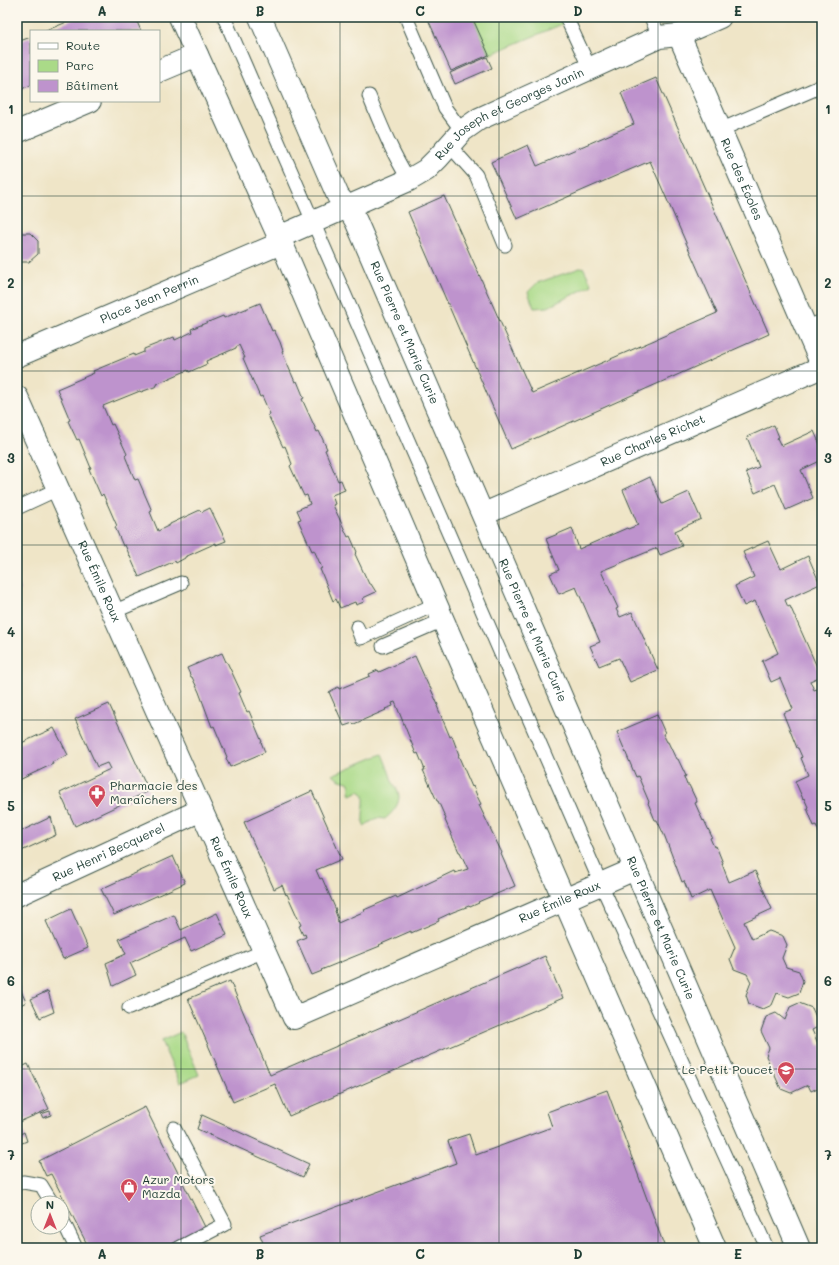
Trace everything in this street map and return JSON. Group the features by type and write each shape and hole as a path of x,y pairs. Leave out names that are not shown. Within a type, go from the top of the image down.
{"street":[{"path":"180,17 280,240 439,612 715,1248"},
{"name":"Rue Pierre et Marie Curie","path":"260,17 338,196 348,208 359,228 484,514 634,869 799,1248"},
{"path":"669,36 720,17"},
{"name":"Rue Joseph et Georges Janin","path":"314,222 409,180 426,170 456,138 480,119 590,69 669,36"},
{"name":"Rue des Écoles","path":"669,36 720,130 814,325 822,366"},
{"path":"160,71 197,55"},
{"path":"17,132 88,102"},
{"name":"Place Jean Perrin","path":"17,356 280,240 314,222"},
{"name":"Rue Charles Richet","path":"484,514 822,366"},
{"name":"Rue Émile Roux","path":"17,397 294,1018 634,869"},
{"name":"Rue Henri Becquerel","path":"17,895 201,810"}],"lane":[{"path":"224,17 601,884 767,1248"},
{"path":"406,17 445,108 456,138 476,175 505,245"},
{"path":"566,17 590,69"},
{"path":"651,17 669,36"},
{"path":"720,130 822,86"},
{"path":"369,96 387,141 409,180"},
{"path":"17,508 58,489"},
{"path":"113,612 181,583"},
{"path":"357,627 361,638 439,612"},
{"path":"383,646 439,612"},
{"path":"129,1008 264,951"},
{"path":"174,1128 225,1224 179,1248"},
{"path":"17,1184 22,1182 41,1185 47,1195"},
{"path":"70,1235 76,1248"}],"green space":[{"path":"472,17 579,17 489,55"},
{"path":"583,267 592,285 548,307 534,308 528,292 537,283"},
{"path":"382,754 392,781 398,791 399,800 393,811 385,819 377,818 364,826 364,795 359,791 351,795 349,794 350,786 348,782 340,780 332,775"},
{"path":"181,1032 199,1075 180,1083 161,1041"}],"building":[{"path":"79,17 135,17 141,30 47,30"},
{"path":"427,17 472,17 489,55 451,71"},
{"path":"30,37 30,85 17,91 17,42"},
{"path":"487,57 492,68 455,84 450,73"},
{"path":"656,78 769,334 511,449 408,212 444,196 532,393 717,313 650,161 517,219 491,162 528,145 537,166 634,124 621,93"},
{"path":"17,233 30,233 38,241 38,254 29,262 17,262"},
{"path":"260,303 272,331 274,330 280,342 282,352 295,382 297,381 304,398 302,399 317,432 319,431 327,449 325,450 338,481 341,480 345,490 332,495 335,504 333,505 348,537 350,536 357,552 355,554 369,584 371,584 376,592 363,598 364,602 356,605 355,602 340,608 336,599 333,601 320,569 322,568 314,550 312,551 298,520 301,519 297,510 310,504 307,495 304,496 290,466 292,464 285,446 283,447 268,415 270,414 262,396 260,397 239,345 236,348 206,361 207,364 189,372 188,370 156,384 157,386 141,392 140,391 103,406 111,425 113,424 127,454 125,456 135,480 138,479 152,511 150,512 158,531 200,510 202,512 210,508 226,541 216,545 216,543 185,557 176,563 175,561 139,577 125,545 123,546 115,527 117,526 103,494 101,496 89,469 91,468 79,439 77,440 68,421 70,420 57,389 94,373 93,371 134,354 134,356 144,352 144,349 174,337 175,340 192,332 191,329 223,316 224,318"},
{"path":"774,425 779,437 777,438 781,446 814,431 822,449 822,460 801,470 813,498 786,510 775,484 755,493 746,472 759,467 747,437"},
{"path":"650,477 662,504 689,492 701,519 675,531 682,546 660,555 657,548 601,571 618,608 616,609 620,617 632,612 658,670 630,682 619,658 599,666 590,646 600,642 576,587 559,594 550,574 559,570 546,539 572,528 579,549 627,528 628,529 638,525 623,490"},
{"path":"768,541 781,569 808,556 820,584 785,600 788,607 790,606 821,676 810,681 814,690 817,689 822,701 822,838 816,825 814,826 807,808 808,807 795,781 808,775 783,713 793,709 780,678 771,682 762,661 778,653 755,601 744,606 735,586 754,577 743,552"},
{"path":"17,581 21,590 17,592"},
{"path":"222,653 241,692 239,693 247,712 249,711 265,752 230,767 214,726 212,727 199,692 187,668"},
{"path":"415,656 438,705 437,706 450,737 452,736 458,755 481,804 479,805 502,853 501,854 515,886 470,907 469,906 453,912 438,919 439,921 411,933 411,931 312,975 297,941 306,937 305,934 303,935 299,926 301,925 282,885 274,889 244,822 312,791 342,859 316,870 320,879 322,878 336,910 338,923 396,896 397,898 454,871 455,873 468,869 423,770 425,770 418,753 416,754 395,702 392,703 393,706 385,709 386,710 354,724 344,726 329,692 338,687 339,689 370,676 369,674 378,670 379,672"},
{"path":"109,704 149,791 75,826 60,793 110,769 107,763 97,767 75,719"},
{"path":"657,715 665,733 663,734 686,776 684,777 687,785 689,785 697,802 695,803 712,837 710,838 714,847 716,846 729,882 755,871 772,909 744,922 752,939 769,931 783,936 787,945 782,958 786,967 799,971 803,981 799,993 789,997 777,993 772,1005 763,1009 749,1004 746,995 751,982 747,974 734,969 730,959 735,947 710,890 691,899 684,881 682,882 665,837 657,820 655,820 638,776 636,777 617,732"},
{"path":"54,728 68,755 52,762 53,764 17,781 17,745"},
{"path":"51,817 56,835 17,853 17,833"},
{"path":"173,856 185,883 114,915 101,889"},
{"path":"71,909 88,948 63,959 46,921"},
{"path":"217,913 227,935 191,951 185,938 130,963 136,975 113,986 106,963 126,954 119,939 174,915 181,930"},
{"path":"545,956 563,998 289,1116 275,1084 233,1102 188,999 230,981 270,1075"},
{"path":"17,982 26,1002 17,1007"},
{"path":"48,991 54,1012 40,1018 31,999"},
{"path":"799,1003 812,1008 820,1026 812,1030 819,1046 822,1044 822,1086 811,1091 808,1085 791,1093 781,1089 766,1056 769,1048 761,1031 766,1017 776,1013 785,1020 790,1007"},
{"path":"28,1064 49,1109 19,1122 17,1118 17,1069"},
{"path":"607,1090 665,1248 265,1248 260,1235 456,1163 448,1141 469,1134 476,1155 552,1127 547,1112"},
{"name":"Azur Motors Mazda","path":"145,1107 205,1227 164,1248 89,1248 70,1211 70,1195 62,1195 51,1174 46,1176 39,1161"},
{"path":"50,1111 51,1115 43,1118 41,1114"},
{"path":"202,1115 309,1164 303,1177 197,1129"},
{"path":"24,1132 27,1141 17,1145 17,1136"}],"place":[{"name":"Pharmacie des Maraîchers","path":"97,808"},
{"name":"Le Petit Poucet","path":"786,1085"},
{"name":"Azur Motors Mazda","path":"129,1202"}]}
